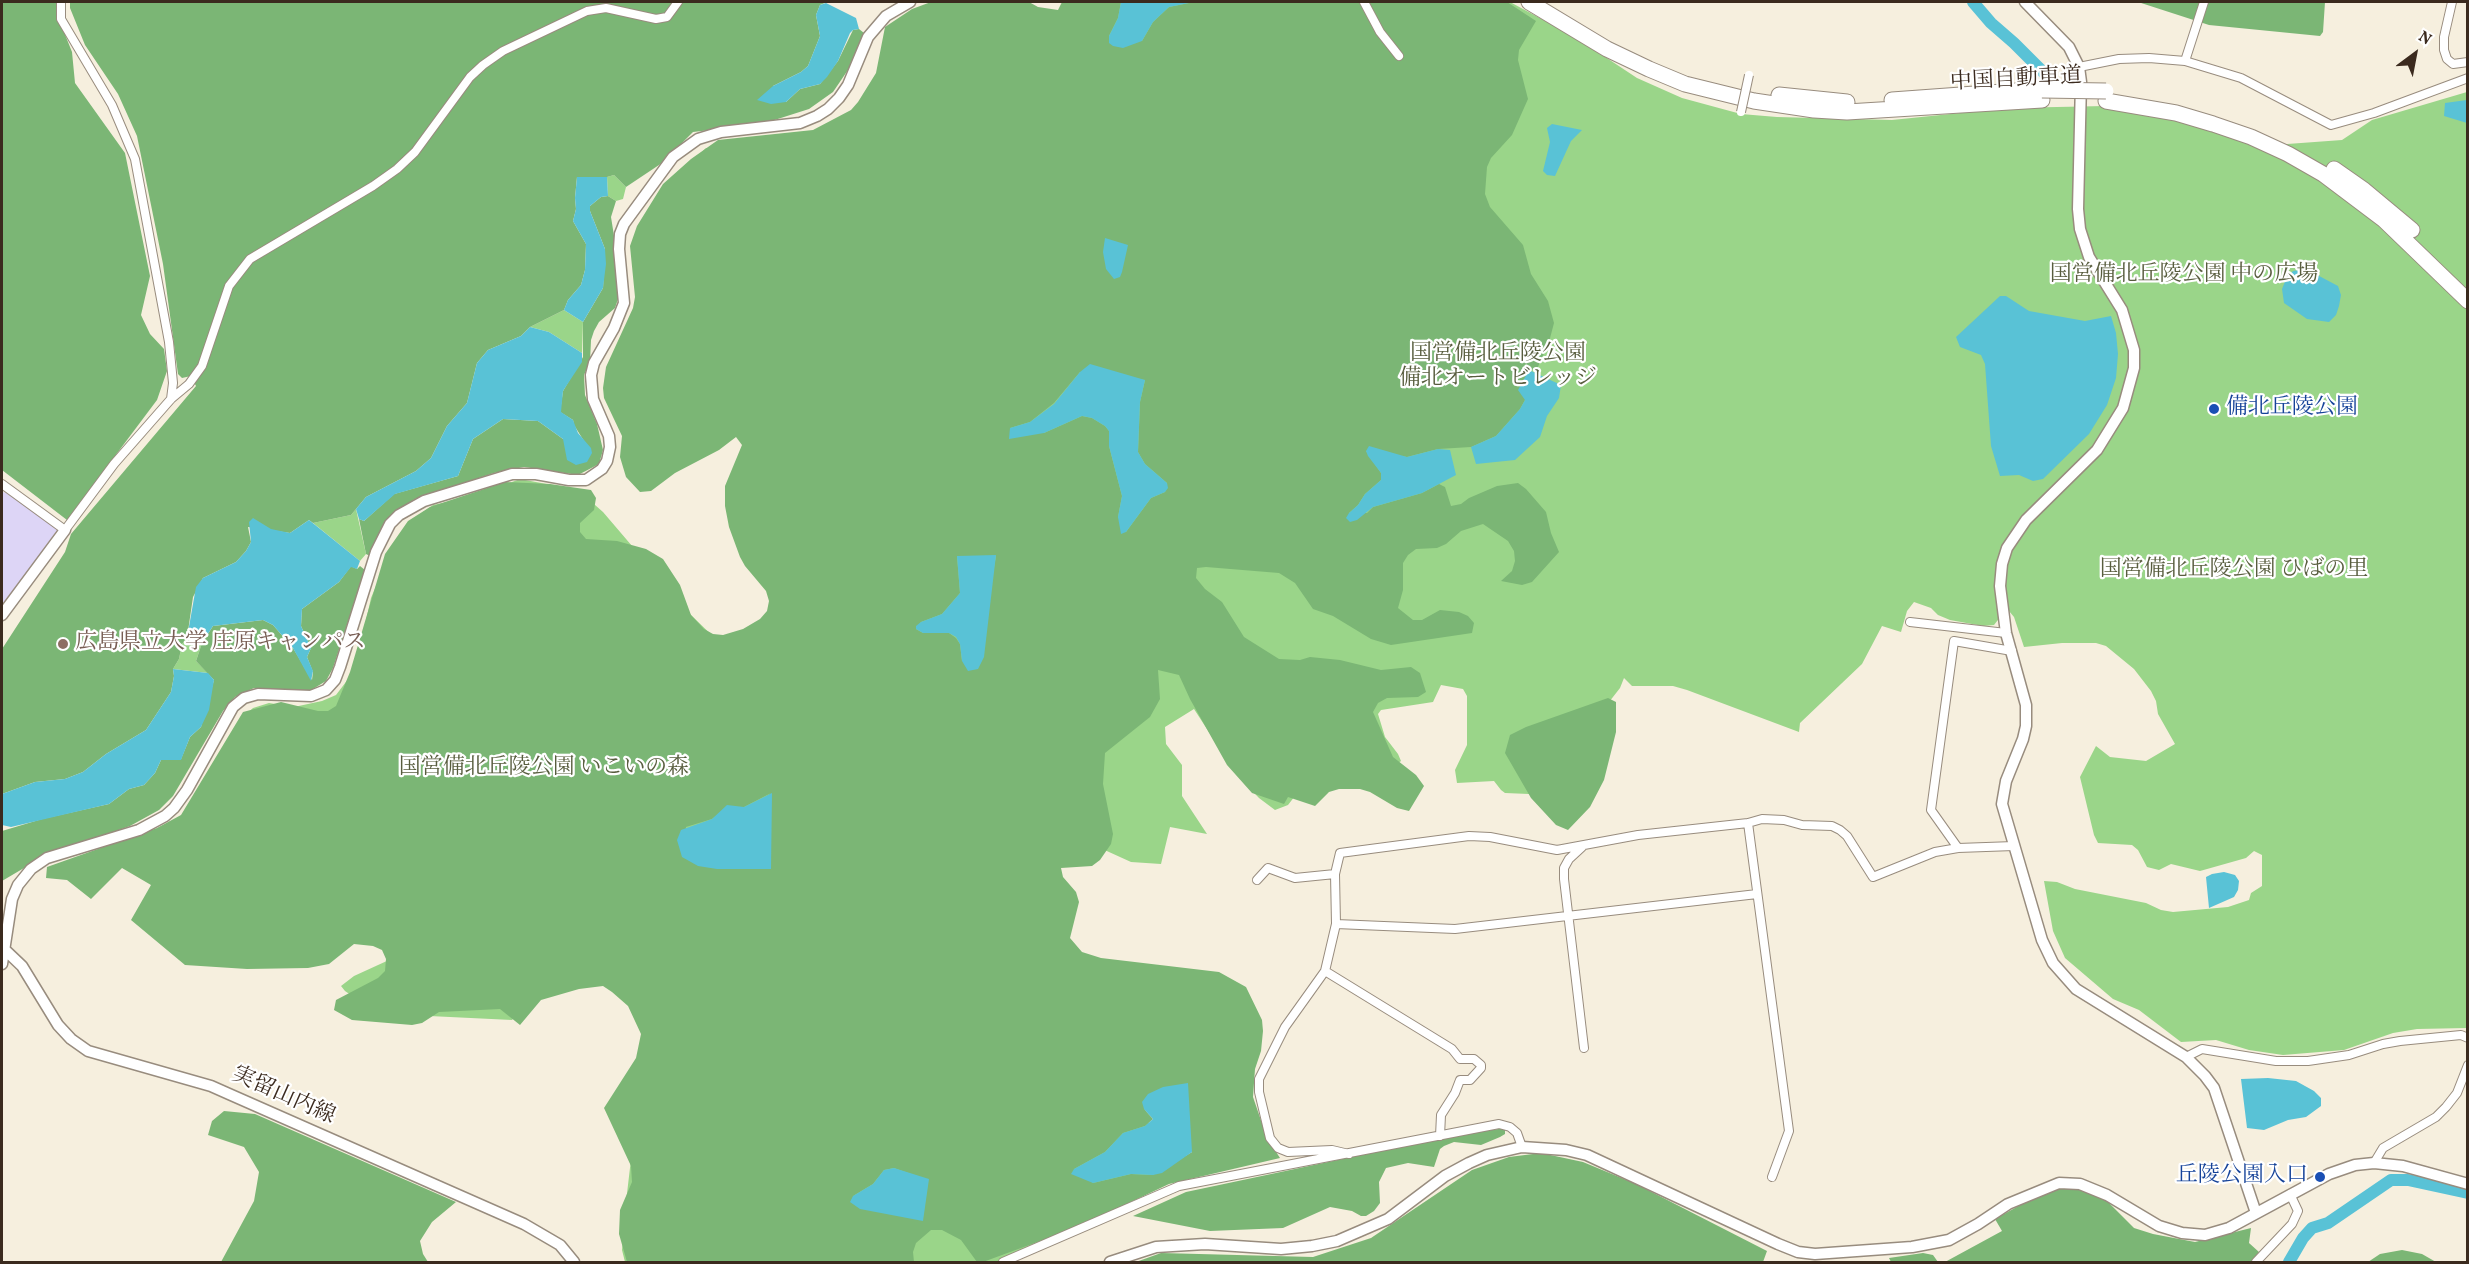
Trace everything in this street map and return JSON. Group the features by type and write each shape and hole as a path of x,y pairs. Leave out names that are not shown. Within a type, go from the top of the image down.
{"highway":[{"name":"中国自動車道","path":"1529,2 1607,49 1649,69 1685,84 1754,101 1814,110 1847,112 2042,95"},
{"name":"中国自動車道","path":"1547,2 1612,41 1653,60 1688,74 1755,92 1848,102 2042,95 2106,96 2180,104 2217,114 2294,146 2329,166 2391,212 2468,287"},
{"name":"中国自動車道","path":"2106,96 2213,124 2251,137 2288,154 2323,174 2384,220 2468,301"}],"street":[{"path":"61,2 62,20 112,105 135,159 170,342 173,383 171,399"},
{"path":"2,615 114,464 171,399 189,384 202,366 229,286 250,259 374,186 397,169 415,152 470,77 503,51 587,10 606,8 656,19 667,17 678,2"},
{"path":"2,964 12,899 18,885 31,869 47,858 139,830 165,816 174,808 186,790 233,707 244,698 258,694 311,696 326,690 340,667 376,552 390,524 399,515 424,501 512,474 536,474 568,480 586,480 602,469 607,461 610,447 609,436 593,399 591,375 594,363 614,328 624,303 619,249 620,234 624,224 673,158 698,139 721,132 800,123 828,109 848,85 868,36 886,16 910,2"},
{"path":"1364,2 1380,32 1399,56"},
{"path":"2025,2 2069,47 2079,67 2081,90 2078,209 2080,229 2089,257 2122,310 2132,340 2134,368 2123,408 2097,450 2026,520 2007,548 2002,564 2000,586 2006,633 2026,705 2026,726 2003,793 2002,804 2042,940 2053,963 2076,989 2186,1057 2214,1088 2256,1213"},
{"path":"2185,61 2204,2"},
{"path":"2452,2 2444,37 2444,50 2447,59 2453,64 2468,62"},
{"path":"2079,67 2119,59 2149,58 2185,61 2241,78 2331,125 2374,114 2468,78"},
{"path":"1741,112 1749,75"},
{"path":"2,484 65,530"},
{"path":"1910,621 2006,633"},
{"path":"1958,848 1931,810 1954,641 2012,651"},
{"path":"1349,1154 1332,1150 1288,1152 1278,1148 1270,1138 1259,1092 1259,1078 1285,1027 1325,971 1336,924 1335,874 1340,853 1452,838 1490,837 1557,850 1638,835 1748,823 1762,819 1784,820 1802,825 1832,826 1846,836 1874,877 1935,852 1958,848 2014,846"},
{"path":"1748,823 1789,1131 1772,1177"},
{"path":"1584,1048 1564,868 1572,854 1586,845"},
{"path":"1257,880 1268,868 1295,878 1335,874"},
{"path":"1336,924 1455,929 1757,894"},
{"name":"実留山内線","path":"3,948 22,966 58,1025 71,1040 88,1051 211,1086 524,1224 560,1245 574,1263"},
{"path":"1325,971 1452,1049 1460,1059 1474,1059 1482,1067 1472,1078 1460,1080 1455,1093 1441,1115 1440,1136"},
{"path":"2186,1057 2202,1049 2276,1060 2308,1061 2349,1056 2400,1041 2461,1035 2468,1038"},
{"path":"2374,1163 2383,1148 2436,1117 2446,1107 2457,1093 2468,1065"},
{"path":"1004,1263 1179,1186 1505,1125 1517,1133 1522,1147"},
{"path":"1110,1263 1156,1247 1205,1245 1281,1249 1337,1241 1388,1219 1445,1176 1469,1163 1487,1155 1522,1147 1566,1150 1587,1155 1778,1244 1798,1252 1815,1254 1912,1247 1949,1240 2008,1204 2059,1183 2080,1184 2107,1196 2159,1226 2182,1233 2205,1235 2229,1228 2329,1174 2355,1165 2374,1163 2403,1166 2468,1184"},
{"path":"2256,1263 2292,1224 2298,1211 2290,1194"}],"shaded area":[{"path":"2,492 8,493 58,529 2,609"}],"green space":[{"path":"2,2 59,2 56,12 72,52 75,83 125,153 150,276 141,315 150,334 164,349 167,371 157,400 67,520 2,470"},
{"path":"70,2 827,2 820,5 816,15 820,36 808,66 773,86 786,102 800,89 820,84 838,61 853,30 859,29 864,33 850,67 833,92 809,109 762,124 693,132 662,163 626,187 614,175 577,177 576,209 573,221 586,244 585,270 581,285 568,300 564,310 530,327 521,336 488,350 477,363 467,403 447,426 431,458 416,471 366,497 351,515 313,523 309,520 290,533 248,527 251,542 246,551 236,562 203,578 193,597 187,638 182,644 179,659 173,669 171,692 146,730 106,754 83,772 65,779 35,782 2,794 2,649 65,552 71,534 196,386 191,376 182,378 178,374 163,264 137,136 118,94 85,45 70,8"},
{"name":"国営備北丘陵公園 いこいの森","path":"931,2 1029,2 1038,7 1058,10 1062,2 1121,2 1109,42 1142,41 1153,22 1169,7 1194,2 1507,2 1536,21 1519,50 1518,60 1528,99 1512,135 1491,158 1487,167 1485,194 1490,207 1523,245 1531,274 1548,301 1554,323 1549,342 1537,369 1529,370 1525,400 1520,409 1496,436 1471,447 1438,449 1407,457 1366,451 1381,473 1381,480 1349,513 1367,513 1373,507 1422,493 1439,484 1445,487 1451,506 1461,504 1497,486 1518,483 1546,512 1559,552 1532,582 1522,585 1501,581 1512,571 1515,561 1514,551 1508,541 1483,524 1461,531 1446,544 1437,548 1416,549 1403,563 1403,590 1398,608 1413,620 1422,620 1440,610 1459,612 1468,616 1474,623 1472,633 1391,645 1371,639 1333,616 1313,609 1295,583 1279,573 1197,568 1196,578 1205,589 1222,602 1244,637 1279,659 1300,660 1310,657 1340,660 1381,670 1411,667 1420,673 1426,692 1418,697 1387,698 1378,703 1373,712 1393,757 1416,775 1424,786 1409,811 1397,808 1370,792 1360,789 1339,789 1329,792 1315,806 1288,797 1284,804 1252,793 1227,765 1179,675 1158,670 1160,699 1150,717 1105,753 1103,784 1113,834 1111,844 1100,860 1092,866 1061,868 1063,877 1076,892 1079,902 1070,938 1082,952 1101,958 1219,972 1246,987 1262,1020 1263,1031 1261,1051 1255,1069 1253,1097 1267,1138 1280,1158 1169,1184 1078,1227 983,1262 977,1262 961,1240 942,1230 931,1230 916,1243 913,1252 914,1262 627,1262 619,1234 620,1210 632,1182 631,1166 604,1108 636,1058 641,1034 628,1006 612,992 603,986 579,989 541,1000 520,1025 500,1009 439,1012 422,1023 412,1025 352,1020 334,1010 336,1000 378,978 385,971 386,959 382,950 373,946 354,944 329,964 308,968 247,969 185,965 131,920 151,885 122,868 91,899 67,880 46,878 47,867 157,828 181,815 243,712 281,702 318,711 328,711 336,706 350,672 385,554 408,521 430,507 505,482 550,484 591,490 596,498 594,510 580,523 580,532 586,539 617,541 646,549 663,559 680,585 691,615 704,629 713,634 723,635 743,629 760,619 767,611 769,601 766,591 740,557 729,527 725,506 725,486 742,445 736,437 719,450 675,473 651,491 640,492 626,477 620,457 622,436 604,398 603,388 606,367 633,308 635,297 630,246 637,226 663,184 691,159 718,140 813,130 851,110 876,73 885,27 912,9","holes":["1080,372 1145,380 1140,402 1138,452 1145,464 1167,483 1165,492 1151,498 1126,532 1118,517 1122,496 1109,446 1109,431 1105,426 1092,418 1082,416 1044,433 1010,428 1030,422 1054,403","957,556 996,556 992,579 962,661 960,644 949,633 923,633 916,629 921,622 942,614 960,593","771,793 682,857 686,827 744,807","1144,1109 1192,1152 1153,1175 1131,1174 1093,1183 1074,1169 1105,1152 1123,1133 1145,1126 1153,1119","894,1168 916,1176 853,1196 873,1184 884,1170"]},
{"path":"1084,2 1510,2 1575,37 1637,78 1682,98 1741,114 1777,117 1892,120 2009,108 2105,106 2147,112 2211,128 2260,146 2342,140 2372,120 2467,92 2467,1028 2417,1029 2393,1033 2344,1050 2283,1055 2249,1050 2216,1040 2181,1042 2139,1010 2113,999 2065,958 2053,931 2044,881 2146,903 2161,910 2173,912 2228,907 2249,900 2251,893 2262,886 2262,855 2254,851 2246,858 2200,871 2171,864 2159,870 2147,867 2138,850 2132,845 2098,843 2080,777 2096,746 2110,757 2146,761 2175,744 2158,714 2156,701 2151,691 2134,669 2106,646 2096,643 2062,643 2024,647 2014,617 1999,599 2001,616 1994,625 1983,626 1950,620 1938,615 1931,608 1914,602 1907,611 1901,632 1882,626 1862,664 1800,723 1799,732 1687,690 1673,686 1632,686 1624,678 1620,688 1595,720 1553,795 1505,793 1494,781 1457,783 1455,770 1467,745 1467,696 1463,689 1441,685 1433,702 1381,710 1378,714 1385,737 1401,761 1393,767 1298,792 1288,805 1275,810 1259,798 1236,774 1194,709 1165,727 1166,744 1182,765 1182,796 1207,834 1170,827 1161,864 1131,862 1098,847 1010,846 1177,1179 1006,1262 625,1262 622,1250 626,1202 644,1048 635,995 595,979 526,1004 512,1020 388,1014 361,1002 345,991 341,986 354,976 389,960 386,949 239,721 253,708 269,703 294,707 322,701 336,695 355,670 371,598 383,569 415,518 433,505 472,497 520,479 578,490 603,512 691,615 725,648 791,618 745,441 687,166 706,148 824,149 1053,16"},
{"path":"2138,2 2325,2 2323,32 2320,36 2209,25"},
{"path":"614,175 626,187 623,199 616,201 608,196 607,177"},
{"path":"608,196 616,201 611,217 615,242 618,299 615,308 599,322 594,331 591,340 590,362 584,375 585,395 597,424 603,450 599,464 578,475 524,467 494,473 415,499 393,513 382,527 370,556 366,554 359,519 364,521 394,494 458,476 473,439 503,419 538,421 563,439 587,446 573,420 560,412 563,391 583,357 583,322 603,288 605,249 590,206 601,197"},
{"path":"564,310 583,322 582,353 549,332 530,327"},
{"path":"356,509 366,554 360,561 313,523 351,515"},
{"path":"351,566 357,569 360,566 365,570 333,668 326,681 308,692 254,688 235,697 223,711 173,796 159,810 130,826 41,858 2,881 2,831 42,819 109,804 129,789 144,785 155,773 161,760 181,759 190,737 201,727 214,680 196,661 202,643 213,626 263,620 273,625 293,648 312,680 313,672 307,657 311,648 301,626 302,609 339,582"},
{"path":"187,638 202,643 196,661 208,673 173,669 179,659 182,644"},
{"path":"1608,698 1616,702 1616,732 1604,780 1590,807 1568,830 1556,825 1531,798 1505,753 1510,735 1526,727"},
{"path":"224,1111 255,1114 456,1202 432,1222 420,1241 423,1254 428,1262 221,1262 254,1201 259,1172 244,1147 208,1135 212,1121"},
{"path":"1505,1128 1505,1134 1481,1145 1454,1142 1444,1146 1440,1149 1434,1167 1408,1163 1386,1168 1379,1182 1380,1203 1366,1216 1330,1207 1283,1228 1210,1231 1133,1216 1186,1192 1451,1136"},
{"path":"1541,1153 1583,1162 1636,1184 1767,1251 1763,1262 1136,1262 1161,1253 1313,1257 1371,1238 1472,1170 1509,1157"},
{"path":"2061,1188 2078,1189 2106,1200 2134,1228 2153,1234 2195,1242 2251,1228 2249,1243 2259,1252 2251,1262 1945,1262 2002,1231 1995,1219 2033,1198"},
{"path":"2402,1250 2422,1254 2436,1262 2368,1262 2380,1254"},
{"path":"1923,1253 1933,1255 1938,1262 1891,1262 1889,1258"}],"water":[{"path":"1121,2 1194,2 1169,7 1153,22 1142,41 1123,48 1109,43 1109,36 1118,18"},
{"path":"826,3 856,18 859,29 850,33 838,61 827,77 820,84 800,89 786,102 771,104 757,100 773,86 808,66 820,36 816,15 820,5"},
{"path":"2467,100 2467,123 2444,116 2445,103"},
{"path":"1552,124 1582,130 1571,141 1555,176 1547,175 1543,171 1550,142 1547,128"},
{"path":"577,177 607,177 608,196 601,197 590,206 605,249 606,264 603,288 583,322 564,310 568,300 581,285 585,270 586,244 573,221 576,209"},
{"path":"1105,238 1128,245 1120,277 1114,279 1106,269 1103,252"},
{"path":"2306,269 2338,286 2341,295 2339,306 2336,315 2329,322 2307,319 2284,303 2282,289 2286,279 2293,271"},
{"path":"2000,296 2006,296 2029,311 2085,321 2111,316 2116,333 2118,354 2116,378 2107,405 2089,434 2043,479 2033,481 2019,475 2000,476 1991,446 1985,364 1981,355 1960,347 1956,337"},
{"path":"530,327 549,332 582,353 582,362 563,391 561,412 573,420 578,433 591,448 592,453 587,462 576,465 567,460 563,439 538,421 503,419 473,439 458,476 395,494 364,521 359,519 356,509 366,497 416,471 431,458 447,426 467,403 477,363 488,350 521,336"},
{"path":"1090,364 1145,380 1140,402 1138,452 1145,464 1167,483 1168,488 1165,492 1151,498 1126,532 1121,534 1118,517 1122,496 1109,446 1109,431 1105,426 1092,418 1082,416 1044,433 1009,439 1010,428 1030,422 1054,404 1080,372"},
{"path":"1529,370 1561,385 1559,398 1547,416 1540,437 1515,460 1476,464 1471,447 1496,436 1520,409 1525,400 1518,390"},
{"path":"1369,446 1407,457 1438,449 1450,450 1456,475 1422,493 1373,507 1357,520 1350,522 1346,518 1349,513 1381,480 1381,473 1366,451"},
{"path":"253,518 271,529 290,533 309,520 360,561 357,569 351,567 339,582 302,609 301,626 311,648 307,657 313,671 311,681 293,648 273,625 263,620 213,626 202,643 187,638 196,587 203,578 236,562 246,551 251,542 249,522"},
{"path":"996,555 984,657 978,669 968,671 962,661 960,644 956,637 949,633 923,633 916,629 916,626 942,614 960,593 957,556"},
{"path":"173,669 208,673 214,680 209,710 201,727 190,737 181,760 161,760 155,773 144,785 129,789 109,804 11,827 2,825 2,794 35,782 65,779 83,772 106,754 146,730 171,692"},
{"path":"772,793 771,869 717,869 698,866 682,857 677,840 681,830 712,819 727,805 744,807"},
{"path":"2224,872 2235,875 2239,881 2238,890 2234,897 2209,908 2206,877"},
{"path":"2268,1078 2296,1081 2314,1091 2321,1098 2321,1106 2306,1117 2288,1120 2264,1130 2247,1128 2241,1079"},
{"path":"1188,1083 1192,1152 1162,1173 1153,1175 1131,1174 1093,1183 1071,1174 1074,1169 1105,1152 1123,1133 1145,1126 1153,1119 1144,1109 1142,1102 1148,1094 1163,1087"},
{"path":"894,1168 929,1179 923,1221 860,1209 850,1202 853,1196 873,1184 884,1170"}],"waterway":[{"path":"1973,2 1991,23 2047,76"},
{"path":"2289,1262 2303,1238 2312,1228 2328,1223 2391,1180 2408,1180 2468,1193"}],"place":[{"name":"備北丘陵公園","path":"2214,409"},
{"name":"広島県立大学 庄原キャンパス","path":"63,644"},
{"name":"丘陵公園入口","path":"2320,1177"}],"park label":[{"name":"国営備北丘陵公園 中の広場","path":"2184,276"},
{"name":"国営備北丘陵公園 備北オートビレッジ","path":"1498,368"},
{"name":"国営備北丘陵公園 ひばの里","path":"2234,571"}]}
